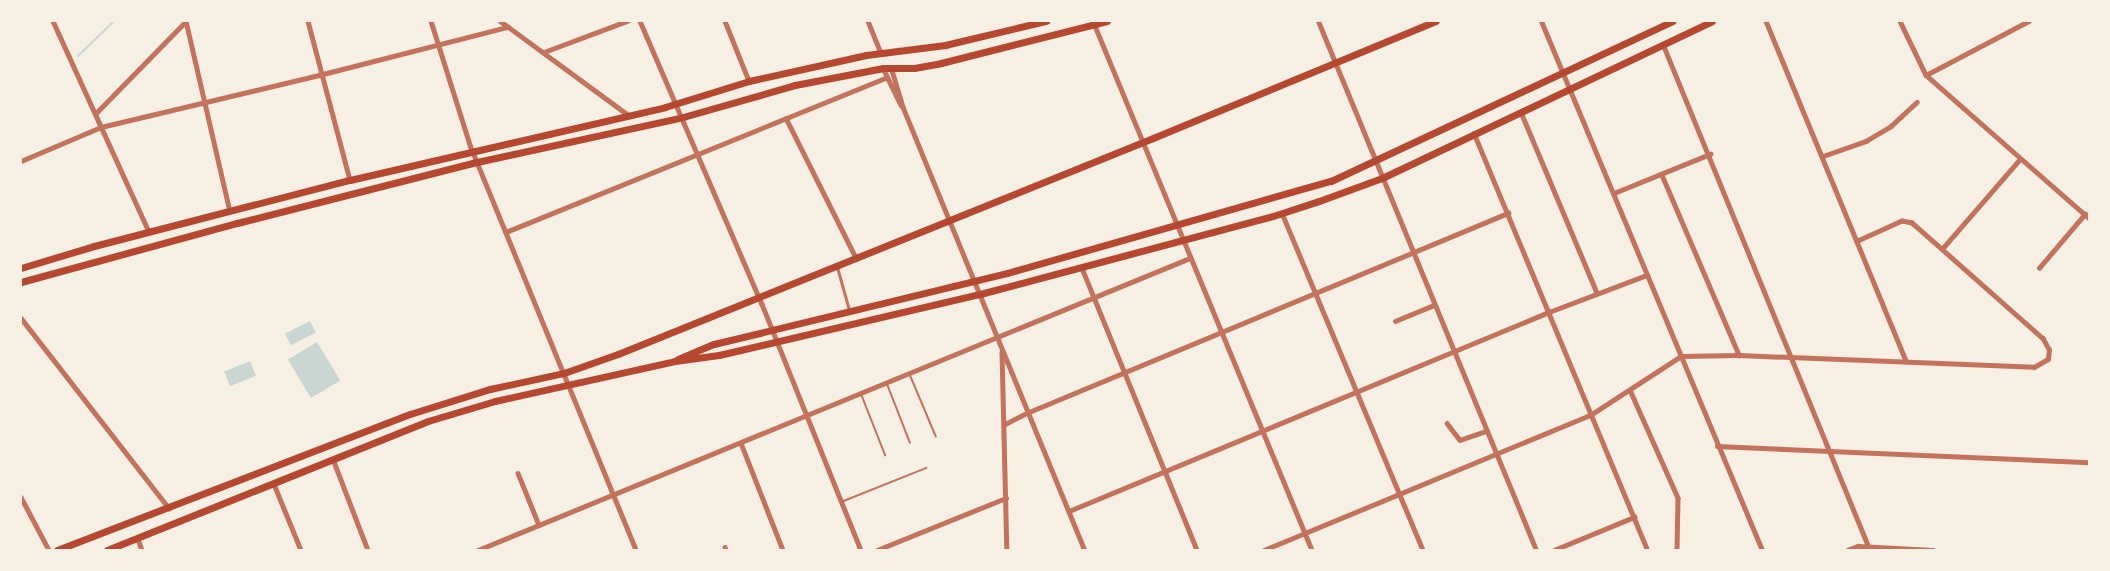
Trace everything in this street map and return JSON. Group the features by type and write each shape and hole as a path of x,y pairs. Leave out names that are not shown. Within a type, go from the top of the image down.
{"main road":[{"path":"21,268 350,180 678,103 749,81 881,53 945,45 1046,21"},
{"path":"21,282 237,223 477,162 683,117 795,85 882,68 914,68 941,63 1107,21"},
{"path":"57,550 453,399 564,373 618,354 1436,21"},
{"path":"675,361 698,349 1077,254 1331,181 1672,21"},
{"path":"107,550 428,421 495,401 675,361 703,358 980,294 1282,213 1382,177 1712,21"},
{"path":"1077,254 1082,268"}],"street":[{"path":"53,21 149,232"},
{"path":"95,114 186,21"},
{"path":"186,21 203,104 230,211"},
{"path":"308,21 350,180"},
{"path":"431,21 472,150 636,550"},
{"path":"500,21 628,115"},
{"path":"544,52 627,21"},
{"path":"640,21 678,103 861,550"},
{"path":"725,21 749,81"},
{"path":"868,21 881,53"},
{"path":"1318,21 1536,550"},
{"path":"1541,21 1561,74 1614,193 1762,550"},
{"path":"1766,21 1906,361"},
{"path":"1900,21 1926,75 2087,216 2039,268"},
{"path":"1926,75 2029,21"},
{"path":"1093,23 1312,550"},
{"path":"21,161 101,127 203,104 508,27"},
{"path":"1663,44 1793,357 1869,548"},
{"path":"882,68 903,107"},
{"path":"891,68 903,107 1085,550"},
{"path":"506,232 886,78"},
{"path":"1823,156 1866,141 1891,126 1917,102"},
{"path":"1521,112 1598,293"},
{"path":"786,118 856,258"},
{"path":"1474,133 1648,550"},
{"path":"1614,193 1710,154"},
{"path":"1942,249 2020,159"},
{"path":"1662,175 1739,355"},
{"path":"1282,213 1423,550"},
{"path":"1005,424 1508,213"},
{"path":"1264,550 1592,414 1681,356 1739,355 2034,367 2048,359 2049,350 2043,339 1912,223 1905,221 1858,241"},
{"path":"478,550 1190,258"},
{"path":"837,266 849,311"},
{"path":"1082,268 1197,550"},
{"path":"1069,511 1549,312 1647,275"},
{"path":"1395,321 1434,305"},
{"path":"21,318 169,507"},
{"path":"1002,346 1007,550"},
{"path":"1630,390 1678,498 1677,550"},
{"path":"1447,423 1460,440 1486,431"},
{"path":"741,443 783,550"},
{"path":"1717,446 2089,462"},
{"path":"333,459 368,550"},
{"path":"518,473 539,525"},
{"path":"274,484 301,550"},
{"path":"21,497 49,550"},
{"path":"877,550 1006,498"},
{"path":"1554,550 1634,517"},
{"path":"138,539 142,550"},
{"path":"1847,550 1858,546 1933,550"}],"lane":[{"path":"909,373 936,437"},
{"path":"886,382 910,443"},
{"path":"860,393 885,455"},
{"path":"841,502 926,468"}],"shaded area":[{"path":"310,321 316,333 291,345 285,334"},
{"path":"317,342 340,381 311,398 288,360"},
{"path":"250,361 256,376 230,386 224,371"}],"waterway":[{"path":"78,56 114,21"}]}
